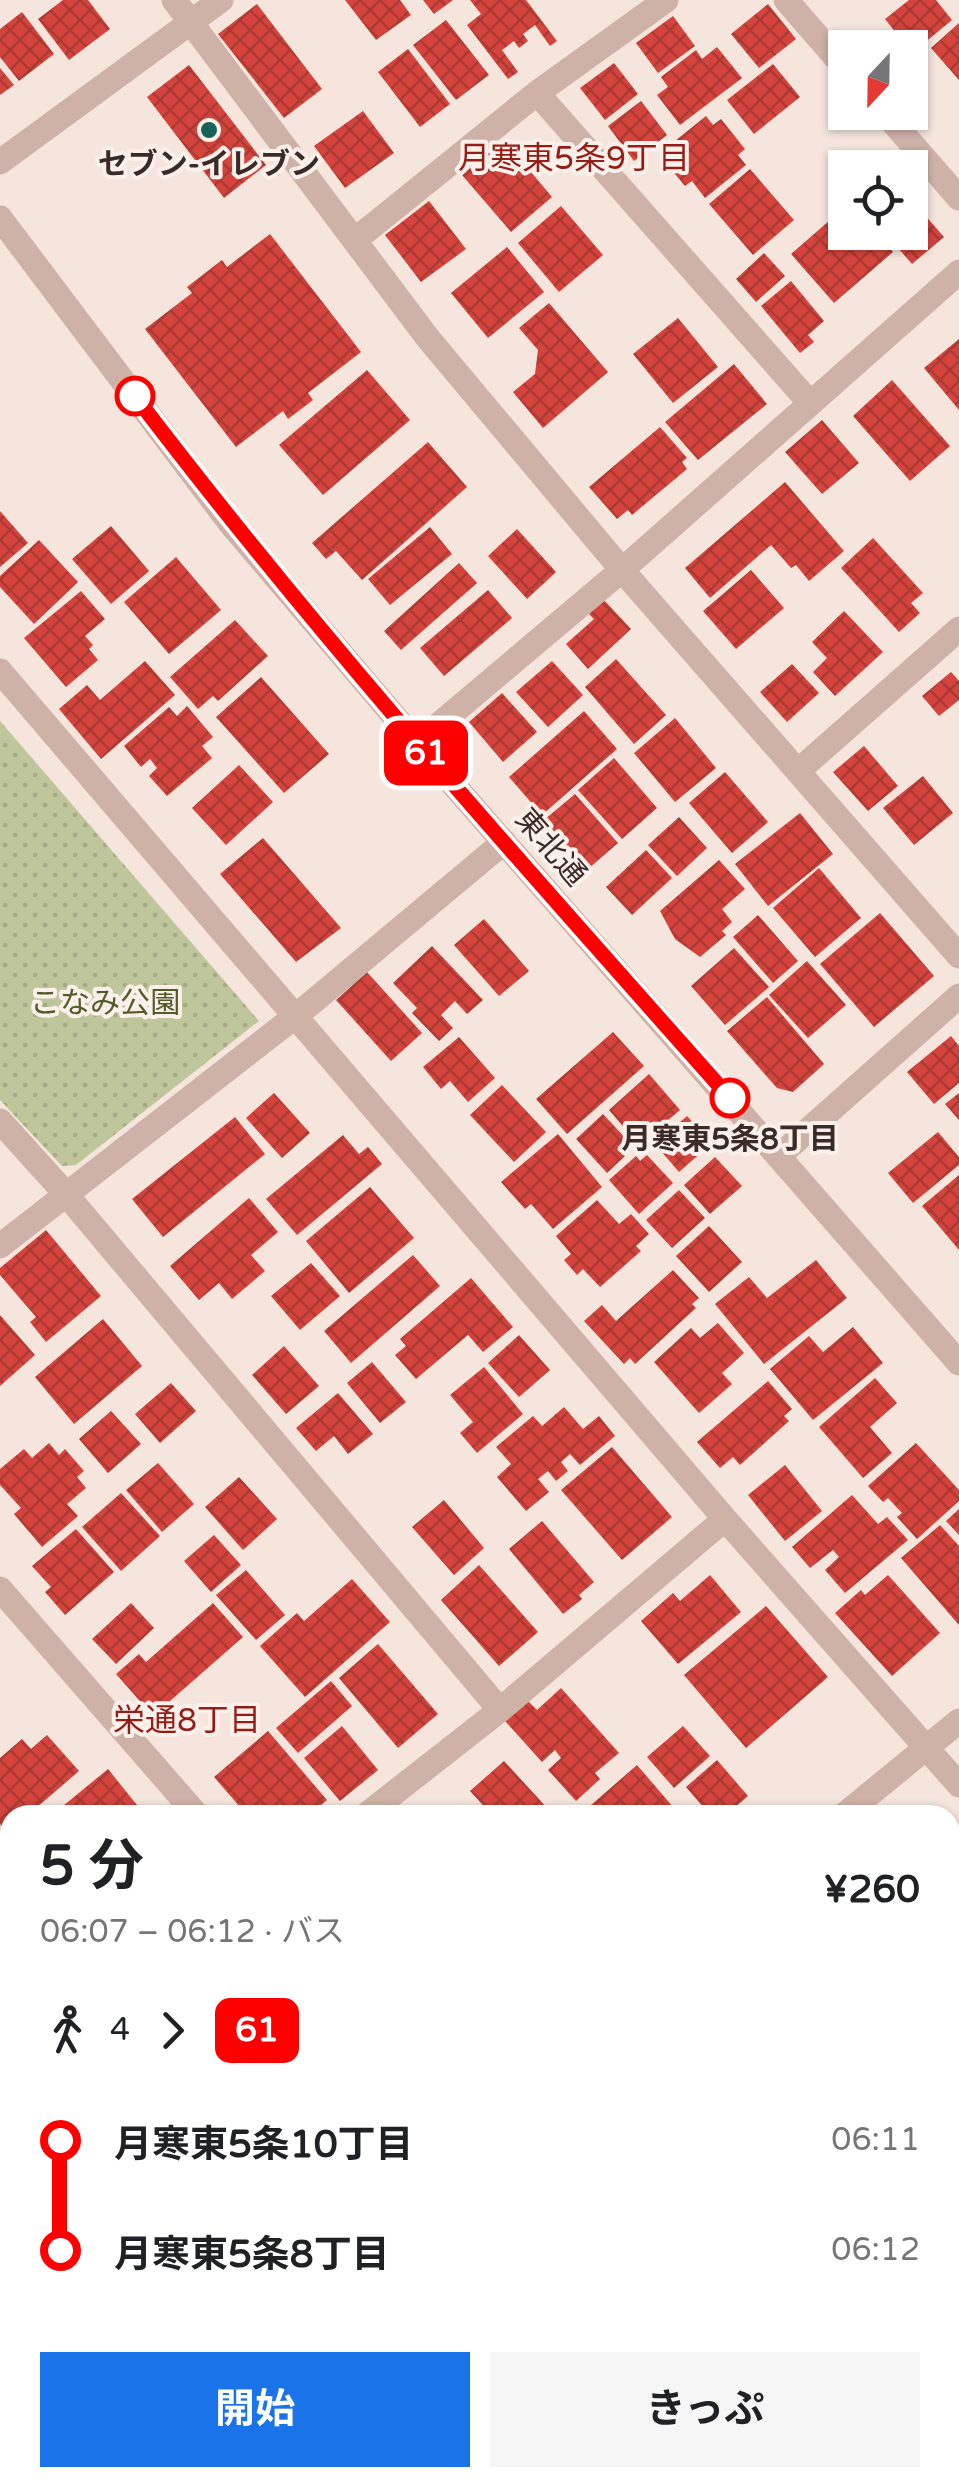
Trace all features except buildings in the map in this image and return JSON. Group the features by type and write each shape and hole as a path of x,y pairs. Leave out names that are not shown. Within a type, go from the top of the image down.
{"street":[{"path":"174,0 427,337 622,570 959,956"},
{"path":"0,162 221,0"},
{"path":"355,240 536,94 666,0"},
{"path":"786,0 828,48"},
{"path":"536,94 810,403"},
{"path":"900,130 959,198"},
{"name":"東北通","path":"0,218 230,522 417,743 959,1363"},
{"path":"417,743 622,570 959,272"},
{"path":"798,771 959,629"},
{"path":"0,671 726,1519 959,1785"},
{"path":"0,1246 297,1014 504,842"},
{"path":"780,1155 959,996"},
{"path":"0,1121 500,1710"},
{"path":"379,1805 500,1710 726,1519"},
{"path":"0,1589 188,1805"},
{"path":"856,1805 959,1721"}],"green space":[{"name":"こなみ公園","path":"0,721 259,1021 76,1165 62,1166 0,1100"}],"bus line":[{"name":"61","path":"135,396 230,522 417,743 730,1098"}],"place":[{"name":"セブン-イレブン","path":"209,130"},
{"name":"月寒東5条8丁目","path":"730,1098"}],"district":[{"name":"月寒東5条9丁目","path":"574,158"},
{"name":"栄通8丁目","path":"187,1720"}]}
